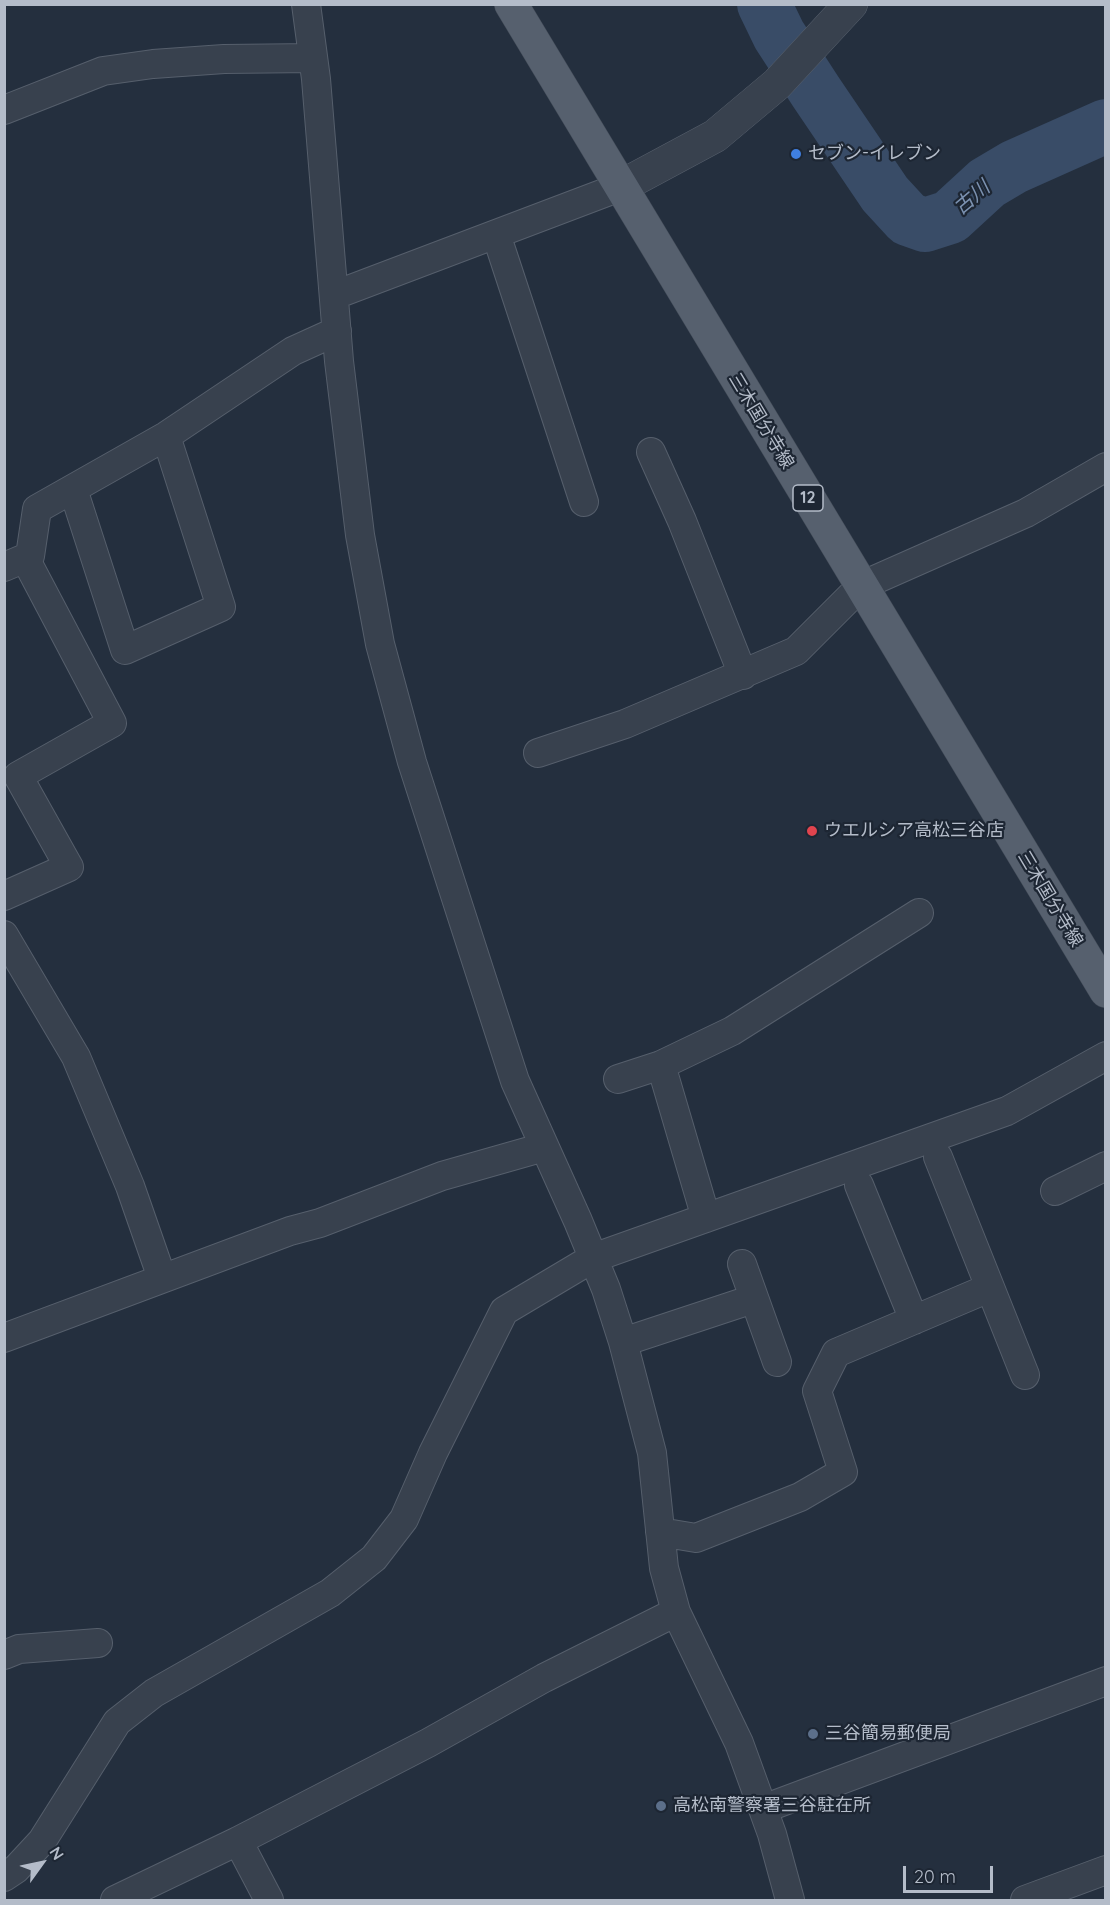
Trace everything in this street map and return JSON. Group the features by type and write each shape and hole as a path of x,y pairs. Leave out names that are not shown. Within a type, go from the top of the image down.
{"main road":[{"name":"三木国分寺線","path":"511,4 1106,991"}],"street":[{"path":"306,4 313,58 337,331 360,535 380,644 412,762 515,1081 606,1289 623,1342 652,1454 664,1568 676,1612 739,1743 764,1809 790,1900"},
{"path":"335,295 620,187 715,136 777,84 851,4"},
{"path":"4,110 103,71 153,64 224,59 313,58"},
{"path":"496,234 584,502"},
{"path":"4,896 69,867 18,776 112,723 15,563 30,556 37,509 166,436 293,351 337,331"},
{"path":"73,489 125,650 221,607 166,436"},
{"path":"651,452 682,521 743,675"},
{"path":"538,753 625,724 796,651 861,586 1026,513 1106,467"},
{"path":"618,1079 661,1065 732,1031 920,913"},
{"path":"4,935 7,935 76,1057 130,1186 162,1278"},
{"path":"4,1877 16,1869 42,1840 117,1722 154,1693 330,1593 374,1558 404,1519 433,1453 504,1311 593,1258 1006,1110 1106,1056"},
{"path":"661,1065 706,1218"},
{"path":"4,1338 290,1231 320,1223 441,1176 544,1147"},
{"path":"938,1157 1025,1375"},
{"path":"1055,1191 1106,1166"},
{"path":"859,1185 914,1320"},
{"path":"742,1264 777,1362"},
{"path":"660,1532 696,1538 800,1497 843,1472 817,1391 836,1353 989,1288"},
{"path":"623,1342 753,1299"},
{"path":"115,1900 238,1841 428,1743 544,1678 676,1612"},
{"path":"4,1655 19,1649 98,1643"},
{"path":"764,1809 1106,1681"},
{"path":"238,1841 269,1900"},
{"path":"1025,1900 1106,1870"}],"waterway":[{"name":"古川","path":"764,4 779,35 816,92 885,194 908,219 925,225 950,217 987,183 1014,167 1106,126"}],"place":[{"name":"セブン-イレブン","path":"796,154"},
{"name":"ウエルシア高松三谷店","path":"812,831"},
{"name":"三谷簡易郵便局","path":"813,1734"},
{"name":"高松南警察署三谷駐在所","path":"661,1806"}]}
